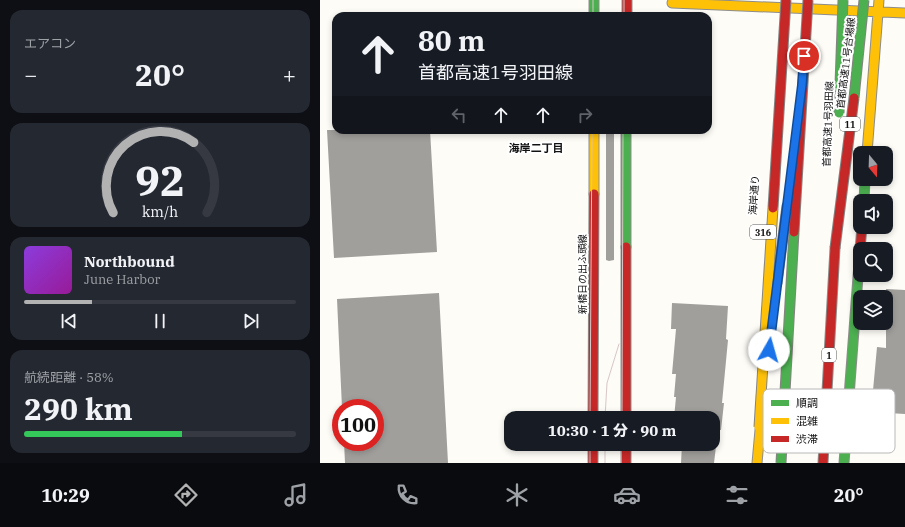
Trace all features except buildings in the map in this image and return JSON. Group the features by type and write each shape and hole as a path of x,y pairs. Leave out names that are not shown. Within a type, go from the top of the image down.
{"main road":[{"path":"594,0 594,12"},
{"path":"627,0 627,12"},
{"path":"757,463 786,0"},
{"path":"785,389 808,0"},
{"name":"首都高速1号羽田線","path":"839,123 843,0"},
{"name":"首都高速11号台場線","path":"835,248 860,46 864,0"},
{"path":"868,146 879,0"},
{"path":"672,3 778,4 905,13"},
{"name":"海岸通り","path":"750,432 778,4"},
{"path":"764,389 802,85"},
{"name":"新橋日の出ふ頭線","path":"593,411 594,134"},
{"path":"626,134 626,411"},
{"name":"首都高速1号羽田線","path":"835,248 838,154"},
{"name":"1","path":"826,389 835,248"},
{"path":"850,389 858,282"},
{"path":"759,428 763,396"},
{"path":"592,463 593,451"},
{"path":"626,451 626,463"},
{"path":"781,463 782,453"},
{"name":"1","path":"822,463 823,453"},
{"path":"844,463 845,453"}],"tram line":[{"path":"593,0 593,12"},
{"path":"624,0 624,12"},
{"path":"590,411 592,134"},
{"path":"622,411 623,134"},
{"path":"605,411 607,383 619,344"},
{"path":"590,451 590,463"},
{"path":"605,451 605,463"},
{"path":"621,451 621,463"}],"traffic: fast":[{"path":"594,0 594,12"},
{"path":"839,113 843,0"},
{"path":"854,98 864,0"},
{"path":"626,134 626,247"},
{"path":"864,194 865,186"},
{"path":"785,389 794,232"},
{"path":"850,389 858,282"},
{"path":"781,463 782,453"},
{"path":"844,463 845,453"}],"traffic: slow":[{"path":"868,146 879,0"},
{"path":"672,3 905,13"},
{"path":"594,134 594,194"},
{"path":"759,427 773,208"},
{"path":"757,463 762,408"}],"traffic: jam":[{"path":"627,0 627,12"},
{"path":"773,208 786,0"},
{"path":"794,232 808,0"},
{"path":"835,248 854,98"},
{"path":"593,411 594,194"},
{"path":"777,283 787,206"},
{"path":"861,234 861,242"},
{"path":"626,247 626,411"},
{"path":"827,389 835,248"},
{"path":"593,451 593,463"},
{"path":"626,451 626,463"},
{"path":"823,463 824,453"}],"district":[{"name":"海岸二丁目","path":"536,148"}],"route":[{"path":"769,350 802,85 804,56"}]}
